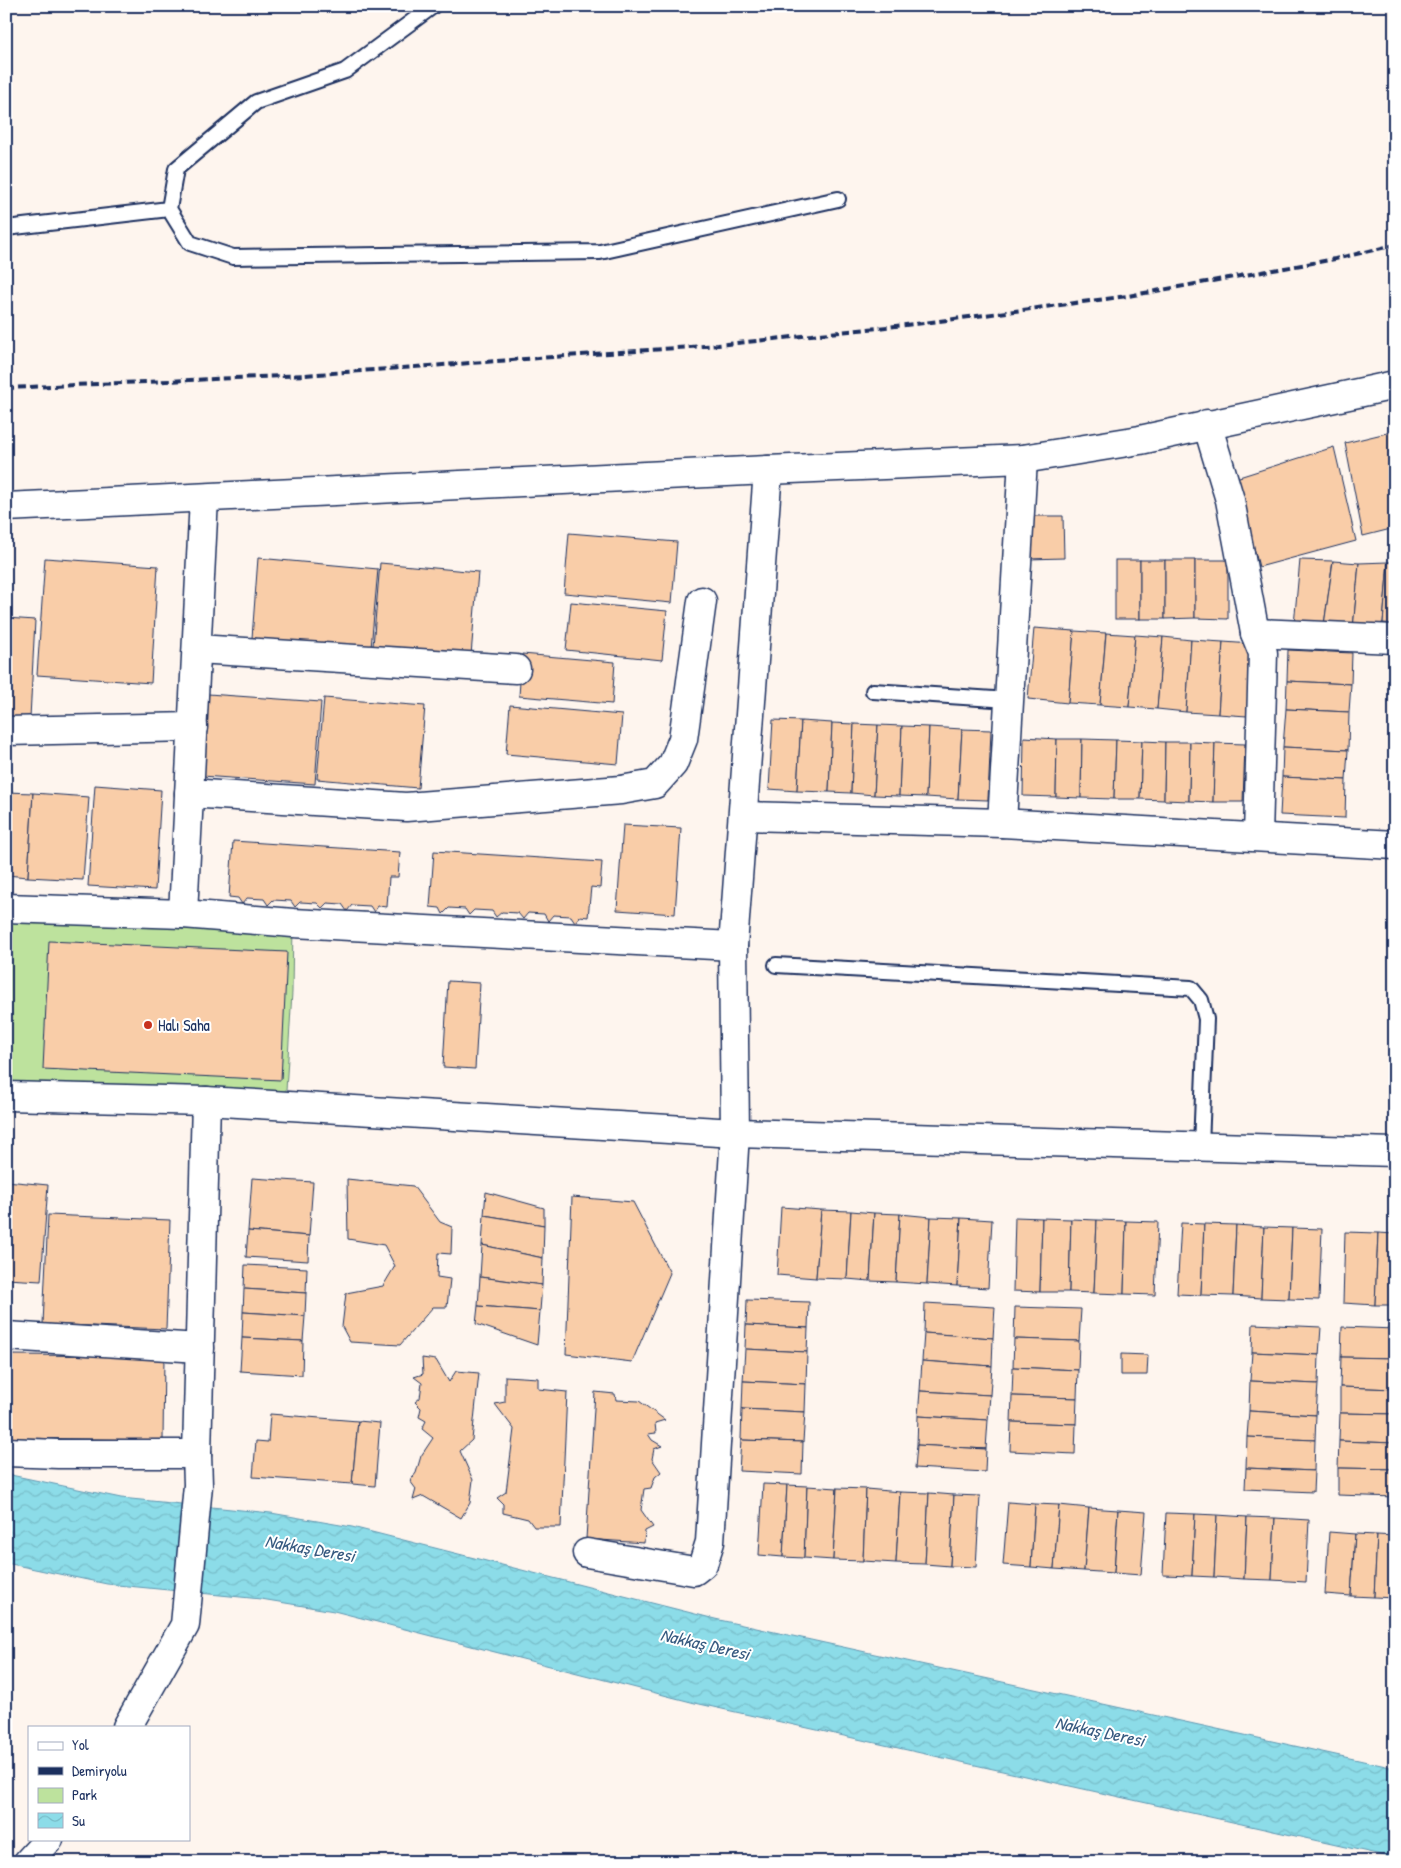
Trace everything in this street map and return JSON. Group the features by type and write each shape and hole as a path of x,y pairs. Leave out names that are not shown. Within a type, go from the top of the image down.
{"street":[{"path":"6,507 1023,459 1140,440 1207,424 1395,385"},
{"path":"1207,424 1230,500 1255,633 1263,653 1258,836"},
{"path":"1002,823 1023,459"},
{"path":"587,1553 694,1571 703,1564 710,1542 735,1134 733,946 768,470"},
{"path":"183,914 204,498"},
{"path":"188,793 406,807 620,790 655,784 673,764 683,739 702,600"},
{"path":"1255,633 1395,640"},
{"path":"197,649 516,669"},
{"path":"6,731 193,727"},
{"path":"744,816 1002,823 1395,845"},
{"path":"6,908 183,914 294,923 733,946"},
{"path":"6,1096 206,1101 735,1134 1395,1152"},
{"path":"128,1726 185,1625 198,1485 197,1454 206,1101"},
{"path":"6,1336 200,1348"},
{"path":"6,1452 197,1454"},
{"path":"28,1862 48,1840"}],"lane":[{"path":"433,6 345,71 256,102 176,169 169,208 190,242 233,257 600,252 838,199"},
{"path":"6,228 169,208"},
{"path":"872,691 1009,700"},
{"path":"776,965 1192,988 1201,1000 1206,1019 1201,1146"}],"green space":[{"name":"Halı Saha","path":"6,908 293,923 292,992 286,1091 218,1093 6,1085"}],"water":[{"name":"Nakkaş Deresi","path":"6,1474 121,1498 271,1513 352,1527 715,1619 1395,1768 1395,1858 695,1703 334,1611 261,1599 107,1584 6,1563"}],"building":[{"path":"1395,431 1395,528 1363,536 1345,443"},
{"path":"1334,447 1356,541 1259,567 1236,478"},
{"path":"1028,516 1063,516 1064,558 1029,559"},
{"path":"569,533 677,542 672,603 564,593"},
{"path":"45,558 158,566 151,683 37,675"},
{"path":"258,558 378,569 371,648 252,638"},
{"path":"1115,560 1140,560 1140,619 1115,619"},
{"path":"1140,560 1165,560 1165,619 1140,619"},
{"path":"1165,560 1195,560 1195,618 1165,619"},
{"path":"1195,560 1228,560 1228,619 1195,618"},
{"path":"1300,560 1333,561 1324,625 1294,625"},
{"path":"1333,561 1359,563 1353,629 1324,625"},
{"path":"1388,562 1383,623 1353,629 1359,563"},
{"path":"1388,562 1395,562 1395,624 1383,623"},
{"path":"380,563 478,572 471,655 373,646"},
{"path":"571,602 667,611 662,660 566,650"},
{"path":"6,618 35,620 30,718 6,717"},
{"path":"1034,628 1074,631 1068,703 1028,699"},
{"path":"1074,631 1106,633 1100,705 1068,703"},
{"path":"1106,633 1135,635 1129,707 1100,705"},
{"path":"1135,635 1163,637 1157,709 1129,707"},
{"path":"1163,637 1191,640 1186,712 1157,709"},
{"path":"1191,640 1223,642 1218,714 1186,712"},
{"path":"1223,642 1252,644 1247,716 1218,714"},
{"path":"1288,650 1352,653 1351,684 1287,681"},
{"path":"522,654 615,662 612,704 519,696"},
{"path":"1287,681 1351,684 1349,712 1286,709"},
{"path":"208,694 321,702 315,784 202,776"},
{"path":"324,698 425,706 418,788 317,779"},
{"path":"510,705 622,715 618,764 506,754"},
{"path":"1286,709 1349,712 1348,750 1283,747"},
{"path":"773,720 801,721 797,791 769,789"},
{"path":"801,721 832,723 829,792 797,791"},
{"path":"832,723 854,724 851,793 829,792"},
{"path":"854,724 878,725 874,795 851,793"},
{"path":"878,725 902,726 899,796 874,795"},
{"path":"902,726 929,727 926,797 899,796"},
{"path":"929,727 962,729 958,799 926,797"},
{"path":"962,729 991,730 988,800 958,799"},
{"path":"1024,737 1057,739 1056,797 1023,796"},
{"path":"1057,739 1082,739 1081,798 1056,797"},
{"path":"1082,739 1116,740 1114,799 1081,798"},
{"path":"1116,740 1142,741 1140,799 1114,799"},
{"path":"1142,741 1165,742 1164,800 1140,799"},
{"path":"1165,742 1190,742 1189,801 1164,800"},
{"path":"1190,742 1215,743 1213,802 1189,801"},
{"path":"1215,743 1245,744 1243,802 1213,802"},
{"path":"1283,747 1348,750 1346,780 1282,777"},
{"path":"1282,777 1346,780 1345,818 1280,815"},
{"path":"95,785 161,790 155,890 88,886"},
{"path":"6,792 33,793 28,877 6,875"},
{"path":"33,793 89,797 83,880 28,877"},
{"path":"623,825 681,828 675,914 617,910"},
{"path":"233,841 400,852 398,877 389,877 387,907 378,906 374,912 370,906 352,905 347,911 342,904 327,903 322,908 317,903 300,902 295,907 291,901 273,900 268,905 264,899 247,898 242,904 238,898 229,897"},
{"path":"434,851 602,862 600,888 591,887 588,917 580,916 575,922 571,916 553,915 548,921 544,914 528,913 523,919 518,913 502,912 496,917 492,911 474,910 469,915 465,909 449,908 443,914 440,908 430,907"},
{"name":"Halı Saha","path":"49,941 287,952 281,1080 43,1069"},
{"path":"448,981 480,983 475,1069 443,1067"},
{"path":"252,1178 313,1182 309,1236 248,1231"},
{"path":"347,1179 413,1186 440,1222 452,1227 451,1254 438,1253 437,1277 450,1279 447,1307 433,1307 400,1345 350,1342 342,1327 346,1293 383,1286 395,1266 384,1245 348,1239"},
{"path":"6,1181 48,1185 41,1281 6,1279"},
{"path":"486,1192 544,1208 544,1225 484,1215"},
{"path":"572,1197 633,1202 670,1273 632,1362 566,1354"},
{"path":"781,1207 821,1210 816,1278 777,1275"},
{"path":"821,1210 851,1211 847,1279 816,1278"},
{"path":"851,1211 874,1213 870,1281 847,1279"},
{"path":"874,1213 900,1214 896,1282 870,1281"},
{"path":"900,1214 931,1217 927,1284 896,1282"},
{"path":"48,1215 170,1220 166,1329 43,1324"},
{"path":"484,1215 544,1225 543,1258 482,1245"},
{"path":"931,1217 961,1218 957,1286 927,1284"},
{"path":"1015,1217 1042,1218 1040,1292 1013,1291"},
{"path":"961,1218 992,1220 988,1288 957,1286"},
{"path":"1042,1218 1071,1219 1069,1292 1040,1292"},
{"path":"1071,1219 1097,1220 1094,1293 1069,1292"},
{"path":"1097,1220 1126,1221 1124,1294 1094,1293"},
{"path":"1126,1221 1158,1222 1155,1295 1124,1294"},
{"path":"1181,1223 1204,1224 1201,1295 1177,1294"},
{"path":"1204,1224 1236,1225 1233,1296 1201,1295"},
{"path":"1236,1225 1264,1227 1261,1298 1233,1296"},
{"path":"1264,1227 1292,1228 1289,1299 1261,1298"},
{"path":"1292,1228 1322,1229 1319,1300 1289,1299"},
{"path":"248,1231 309,1236 308,1261 246,1257"},
{"path":"1345,1232 1378,1233 1375,1305 1343,1303"},
{"path":"1378,1233 1395,1234 1395,1305 1375,1305"},
{"path":"482,1245 543,1258 542,1285 480,1277"},
{"path":"245,1265 307,1268 306,1293 244,1289"},
{"path":"480,1277 542,1285 540,1311 478,1306"},
{"path":"244,1289 306,1293 305,1316 243,1312"},
{"path":"747,1300 809,1302 808,1328 746,1325"},
{"path":"925,1303 995,1307 993,1338 924,1333"},
{"path":"478,1306 540,1311 537,1345 476,1324"},
{"path":"1015,1307 1081,1309 1079,1341 1014,1339"},
{"path":"243,1312 305,1316 303,1341 242,1338"},
{"path":"1253,1324 1321,1327 1319,1355 1252,1352"},
{"path":"746,1325 808,1328 807,1352 745,1349"},
{"path":"1342,1327 1395,1329 1395,1358 1341,1357"},
{"path":"924,1333 993,1338 992,1366 922,1361"},
{"path":"242,1338 303,1341 302,1375 240,1371"},
{"path":"1014,1339 1079,1341 1078,1370 1013,1367"},
{"path":"745,1349 807,1352 806,1384 743,1381"},
{"path":"1252,1352 1319,1355 1318,1384 1250,1381"},
{"path":"1121,1354 1148,1355 1147,1375 1121,1375"},
{"path":"6,1355 164,1356 163,1440 6,1438"},
{"path":"1341,1357 1395,1358 1395,1389 1340,1387"},
{"path":"422,1358 436,1360 449,1382 456,1371 479,1373 472,1440 460,1451 473,1480 470,1503 461,1518 423,1496 413,1500 416,1489 410,1481 416,1473 421,1456 433,1438 422,1429 426,1421 419,1417 421,1408 415,1402 420,1398 422,1383 414,1377 423,1374"},
{"path":"922,1361 992,1366 990,1395 920,1391"},
{"path":"1013,1367 1078,1370 1077,1398 1012,1396"},
{"path":"505,1376 538,1378 538,1389 567,1392 561,1527 534,1527 528,1519 503,1513 503,1504 497,1498 506,1492 514,1429 495,1404 505,1402"},
{"path":"743,1381 806,1384 805,1412 742,1409"},
{"path":"1250,1381 1318,1384 1316,1415 1249,1411"},
{"path":"1340,1387 1395,1389 1395,1414 1340,1413"},
{"path":"920,1391 990,1395 988,1420 918,1416"},
{"path":"595,1392 615,1394 616,1400 639,1401 665,1420 655,1423 656,1433 648,1434 652,1440 662,1446 654,1449 652,1459 661,1472 655,1477 651,1488 644,1489 641,1510 653,1527 645,1531 644,1543 586,1539"},
{"path":"1012,1396 1077,1398 1076,1424 1011,1422"},
{"path":"742,1409 805,1412 803,1442 741,1440"},
{"path":"1249,1411 1316,1415 1315,1440 1247,1437"},
{"path":"1340,1413 1395,1414 1395,1443 1339,1441"},
{"path":"270,1414 358,1421 352,1484 253,1477 256,1441 268,1442"},
{"path":"918,1416 988,1420 986,1449 917,1445"},
{"path":"358,1421 380,1423 375,1486 352,1484"},
{"path":"1011,1422 1076,1424 1075,1454 1010,1451"},
{"path":"1247,1437 1315,1440 1314,1471 1246,1468"},
{"path":"741,1440 803,1442 802,1474 739,1471"},
{"path":"1339,1441 1395,1443 1395,1469 1338,1468"},
{"path":"917,1445 986,1449 985,1472 915,1468"},
{"path":"1246,1468 1314,1471 1313,1492 1245,1489"},
{"path":"1338,1468 1395,1469 1395,1497 1338,1495"},
{"path":"763,1484 787,1485 783,1557 759,1555"},
{"path":"787,1485 807,1486 804,1558 783,1557"},
{"path":"807,1486 837,1488 833,1560 804,1558"},
{"path":"837,1488 866,1489 863,1561 833,1560"},
{"path":"866,1489 900,1492 896,1563 863,1561"},
{"path":"900,1492 929,1493 925,1564 896,1563"},
{"path":"929,1493 954,1495 950,1566 925,1564"},
{"path":"954,1495 980,1496 976,1567 950,1566"},
{"path":"1008,1502 1035,1504 1031,1567 1003,1565"},
{"path":"1035,1504 1059,1505 1054,1569 1031,1567"},
{"path":"1059,1505 1089,1508 1084,1571 1054,1569"},
{"path":"1089,1508 1118,1510 1114,1573 1084,1571"},
{"path":"1118,1510 1146,1512 1141,1575 1114,1573"},
{"path":"1166,1513 1195,1514 1192,1576 1163,1575"},
{"path":"1195,1514 1217,1515 1214,1577 1192,1576"},
{"path":"1217,1515 1247,1517 1244,1579 1214,1577"},
{"path":"1247,1517 1275,1518 1272,1580 1244,1579"},
{"path":"1275,1518 1309,1520 1306,1582 1272,1580"},
{"path":"1329,1532 1355,1534 1351,1596 1325,1594"},
{"path":"1355,1534 1377,1535 1374,1597 1351,1596"},
{"path":"1377,1535 1395,1536 1395,1598 1374,1597"},
{"path":"6,1624 11,1626 6,1649"}],"railway":[{"path":"6,388 305,375 718,345 924,323 1128,296 1335,259 1395,245"}],"place":[{"name":"Halı Saha","path":"148,1025"}]}
